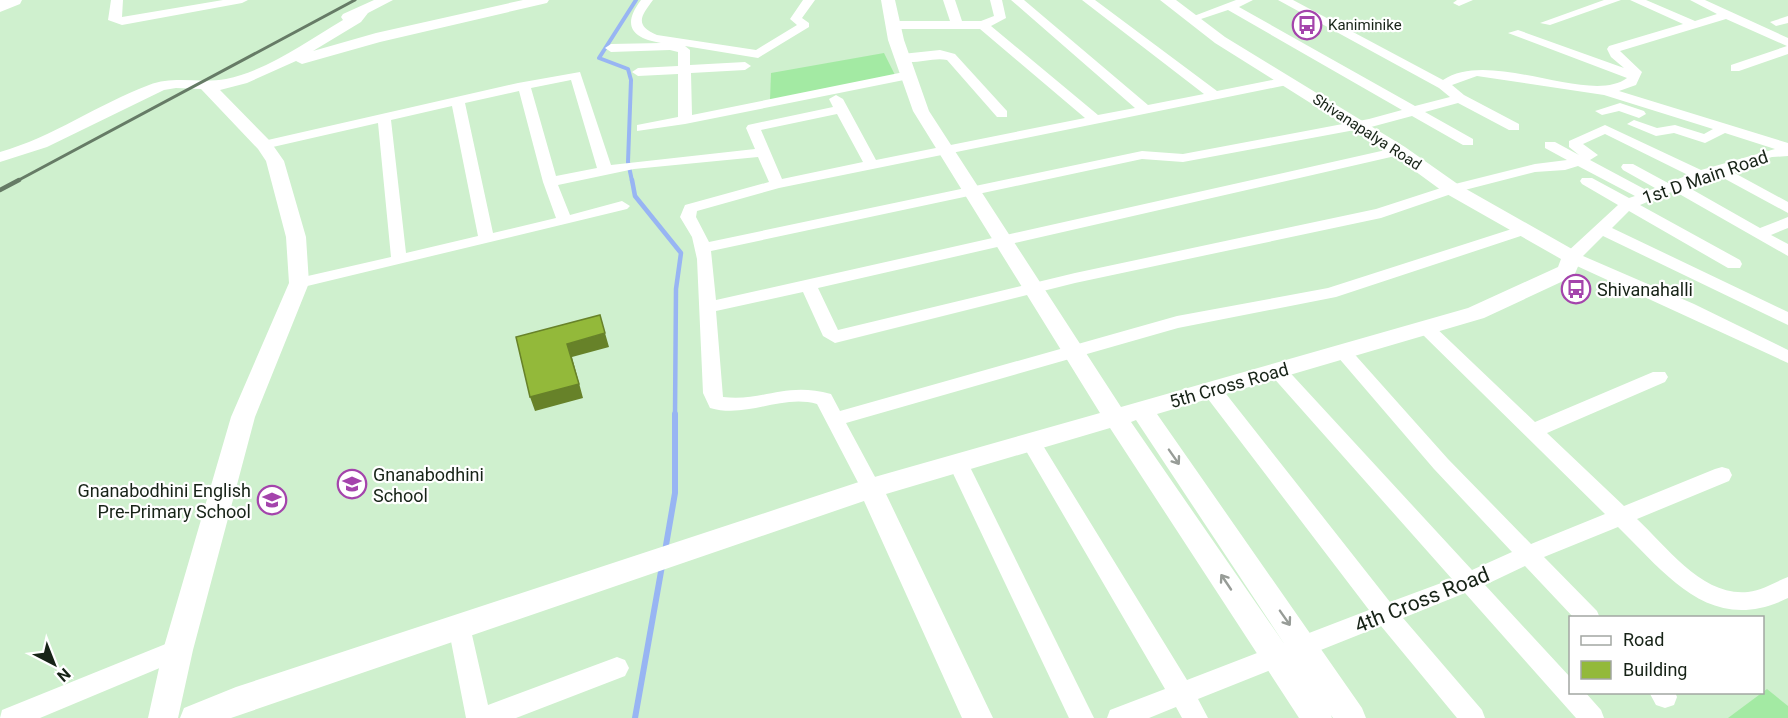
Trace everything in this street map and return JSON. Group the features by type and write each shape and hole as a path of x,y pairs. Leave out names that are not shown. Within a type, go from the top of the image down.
{"highway":[{"path":"0,6 12,0"}],"street":[{"path":"117,0 114,20 122,21 242,0"},
{"path":"207,86 261,67 349,16 361,13 386,0"},
{"path":"268,68 376,38 542,0"},
{"path":"647,0 636,14 636,25 642,33 654,38 758,54 805,25 796,19 809,0"},
{"path":"888,0 913,95 970,192 1071,351 1128,413 1305,648 1351,718"},
{"path":"949,0 957,25"},
{"path":"894,25 982,25 1000,18 996,0"},
{"path":"1017,0 1144,109"},
{"path":"1088,0 1214,95"},
{"name":"Shivanapalya Road","path":"1167,0 1220,40 1399,151 1452,189 1572,257"},
{"path":"1192,19 1248,0"},
{"path":"1284,0 1444,85 1459,98 1514,127"},
{"path":"1546,23 1615,0"},
{"path":"1636,0 1695,25"},
{"path":"1699,0 1788,43"},
{"path":"1229,6 1468,142"},
{"path":"0,157 43,144 115,105 160,86 185,81 207,86 242,80 356,19 361,13"},
{"path":"1606,91 1631,82 1636,72 1615,54 1613,49 1729,14"},
{"path":"1776,22 1788,19"},
{"path":"982,25 1095,119"},
{"path":"1514,33 1634,76"},
{"path":"611,48 682,47 685,70 685,120"},
{"path":"1735,68 1788,50"},
{"path":"642,128 832,91 940,54 951,57 1002,114"},
{"path":"638,72 745,66"},
{"path":"1444,85 1453,79 1476,72 1606,91 1766,141 1787,151"},
{"path":"264,145 576,75 605,171"},
{"path":"978,718 871,488 824,399 812,394 788,393 732,406 717,403 712,393 703,248 700,237 688,217 690,208 777,184 1287,81"},
{"path":"164,718 178,650 243,417 299,283 296,237 275,161 264,145 207,86"},
{"path":"518,87 525,89 550,182 566,221"},
{"path":"832,91 872,166"},
{"path":"703,248 1142,155 1183,158 1358,126 1459,98"},
{"path":"458,101 487,240"},
{"path":"1602,111 1620,107 1645,117 1662,109"},
{"path":"748,108 753,128 777,184"},
{"path":"753,128 842,109"},
{"path":"384,117 399,260"},
{"path":"1634,124 1656,132 1675,129 1705,139 1722,129"},
{"path":"808,285 829,332 835,337 1033,289 1381,213 1452,189 1535,168 1565,166 1591,153 1576,142 1605,129 1701,176"},
{"path":"1550,145 1647,196"},
{"path":"707,308 1399,151"},
{"name":"1st D Main Road","path":"1572,257 1628,204 1717,169 1771,153 1787,151"},
{"path":"550,182 628,167 764,152"},
{"path":"1628,167 1672,188 1788,251"},
{"path":"1717,169 1788,208"},
{"path":"1587,181 1734,264"},
{"path":"299,283 622,206"},
{"path":"1759,234 1788,222"},
{"path":"836,419 1177,322 1330,293 1524,230"},
{"path":"1601,230 1788,320"},
{"path":"1572,257 1688,308 1788,357"},
{"name":"5th Cross Road","path":"195,718 236,701 871,488 1032,444 1128,413 1476,313 1567,271 1572,257"},
{"path":"1425,328 1689,582 1714,598 1732,603 1770,597 1785,592"},
{"path":"1343,352 1441,464 1587,616"},
{"path":"1277,370 1471,581 1569,692"},
{"path":"1533,431 1659,377"},
{"path":"1212,390 1386,615 1473,718"},
{"path":"1128,413 1277,658 1317,718"},
{"path":"1032,444 1196,718"},
{"path":"959,465 1082,718"},
{"name":"4th Cross Road","path":"1119,718 1305,648 1722,475"},
{"path":"459,626 478,718"},
{"path":"11,718 178,650"},
{"path":"485,718 617,668"},
{"path":"1571,694 1592,718"}],"green space":[{"path":"884,53 895,75 770,100 771,73"},
{"path":"1767,689 1788,706 1788,718 1728,718 1760,694 1764,694"}],"building":[{"path":"600,315 605,333 567,344 579,384 530,397 516,337"}],"waterway":[{"path":"632,181 628,162 631,80 628,69 599,58 636,0"},
{"path":"632,180 635,196 681,253 676,289 675,415"},
{"path":"665,551 675,493 675,415"},
{"path":"635,718 662,566"}],"railway":[{"path":"17,181 355,0"},
{"path":"0,190 19,180"}],"place":[{"name":"Kaniminike","path":"1307,25"},
{"name":"Shivanahalli","path":"1576,289"},
{"name":"Gnanabodhini School","path":"352,484"},
{"name":"Gnanabodhini English Pre-Primary School","path":"272,500"}]}
